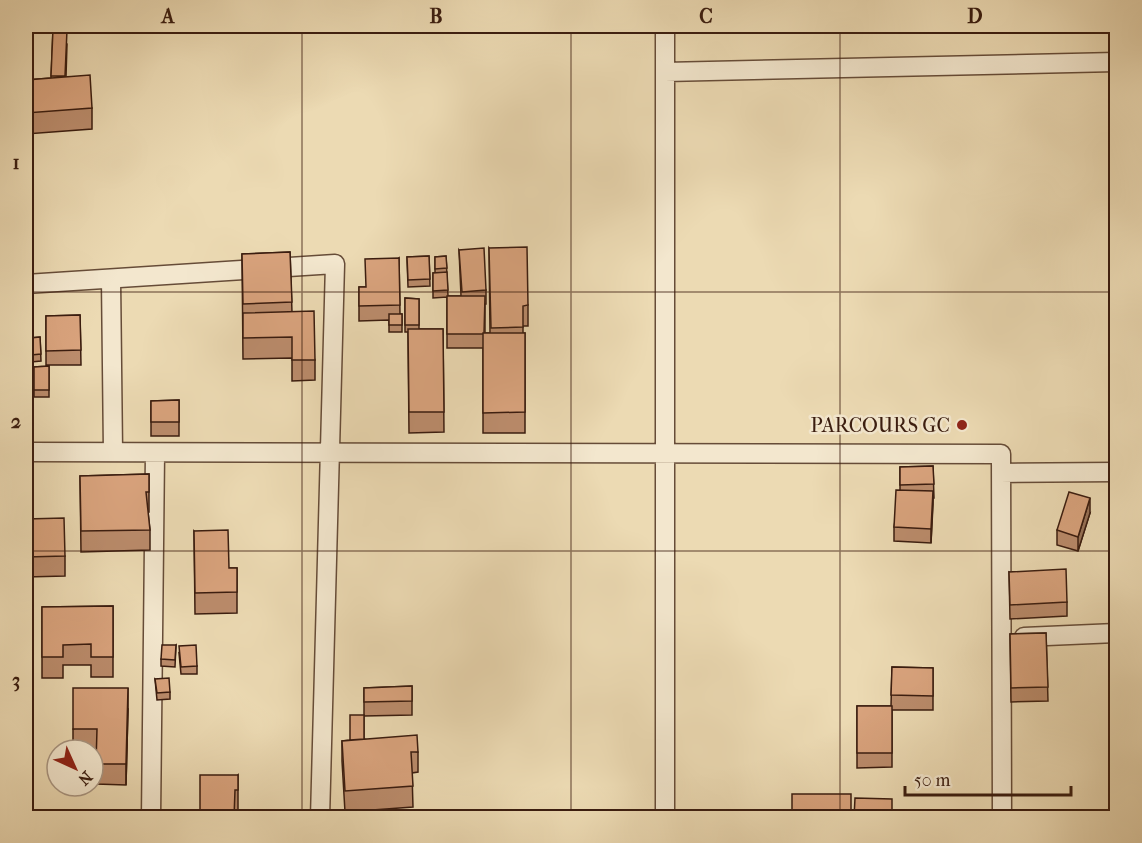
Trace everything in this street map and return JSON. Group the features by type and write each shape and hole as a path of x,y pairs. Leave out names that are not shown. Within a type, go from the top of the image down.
{"street":[{"path":"665,26 665,818"},
{"path":"665,72 1116,62"},
{"path":"26,284 335,264 320,818"},
{"path":"111,279 113,452"},
{"path":"26,452 1001,454 1002,818"},
{"path":"151,818 155,453"},
{"path":"1001,473 1116,472"},
{"path":"1001,637 1116,633"}],"building":[{"path":"53,29 67,30 65,76 51,76"},
{"path":"90,75 92,108 26,113 26,80"},
{"path":"527,247 528,305 523,306 523,327 491,328 489,248"},
{"path":"484,248 486,290 462,292 459,250"},
{"path":"290,252 292,302 243,304 242,254"},
{"path":"429,256 430,279 408,280 407,257"},
{"path":"446,256 447,268 435,269 435,257"},
{"path":"399,258 400,305 359,306 359,287 366,287 365,259"},
{"path":"447,272 448,290 433,291 433,273"},
{"path":"26,282 33,282 32,288 29,288 28,340 26,339"},
{"path":"447,296 485,296 483,334 447,334"},
{"path":"405,298 419,299 419,325 405,325"},
{"path":"314,311 315,360 292,360 292,337 243,338 243,313"},
{"path":"389,314 402,314 402,325 389,325"},
{"path":"80,315 81,350 46,351 46,316"},
{"path":"408,329 443,329 444,412 409,412"},
{"path":"483,333 525,333 525,412 483,413"},
{"path":"40,337 41,354 31,355 30,338"},
{"path":"49,366 49,390 34,390 34,367"},
{"path":"179,400 179,422 151,422 151,401"},
{"path":"933,466 934,484 900,485 900,467"},
{"path":"149,474 149,492 146,492 150,530 81,531 80,476"},
{"path":"896,490 933,491 931,529 894,527"},
{"path":"1069,492 1090,498 1078,537 1057,530"},
{"path":"64,518 65,556 26,557 26,519"},
{"path":"228,530 229,568 237,568 237,592 195,593 194,531"},
{"path":"1066,569 1067,602 1010,605 1009,572"},
{"path":"113,606 113,657 91,657 91,644 63,645 63,657 42,657 42,607"},
{"path":"1046,633 1048,687 1011,688 1010,634"},
{"path":"162,645 176,645 175,660 161,659"},
{"path":"196,645 197,666 181,667 179,646"},
{"path":"892,667 933,668 933,696 891,695"},
{"path":"169,678 170,692 157,693 155,679"},
{"path":"412,686 412,701 364,702 364,688"},
{"path":"73,688 128,688 126,764 105,764 105,738 97,738 97,729 73,729"},
{"path":"857,706 892,706 892,753 857,753"},
{"path":"350,715 364,715 364,739 350,740"},
{"path":"417,735 418,752 411,752 413,786 345,791 342,741"},
{"path":"200,775 238,775 234,818 200,818"},
{"path":"792,794 851,794 851,818 792,818"},
{"path":"855,798 892,799 892,818 854,818"}],"place":[{"name":"PARCOURS GC","path":"962,425"}]}
